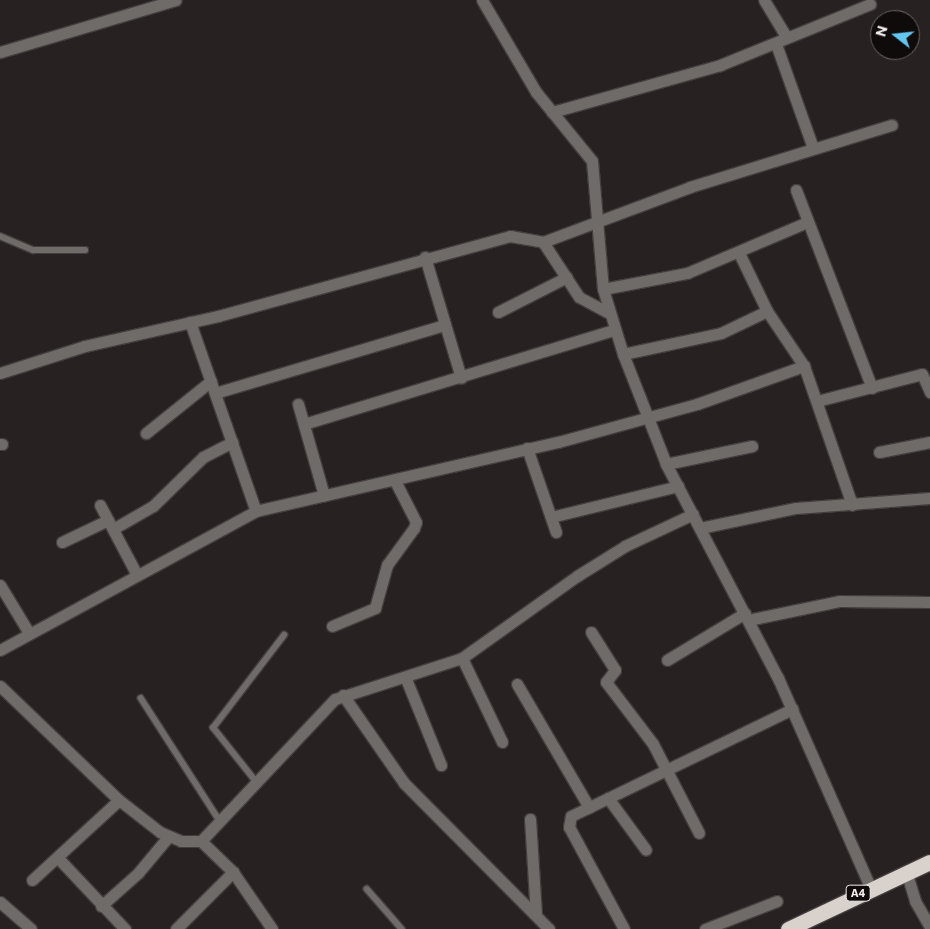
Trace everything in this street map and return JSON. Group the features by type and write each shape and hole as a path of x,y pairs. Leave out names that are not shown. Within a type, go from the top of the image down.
{"highway":[{"name":"A4","path":"788,929 906,870 930,862"}],"street":[{"path":"0,52 175,0"},
{"path":"482,0 552,112 592,161 603,289 607,312 647,418 666,464 747,616 792,709 870,887"},
{"path":"764,0 787,38"},
{"path":"552,112 655,86 776,44 870,4"},
{"path":"776,44 813,148"},
{"path":"0,373 85,346 190,322 426,257 510,236 543,242 597,221 813,148 892,125"},
{"path":"796,190 806,222 872,388"},
{"path":"603,289 687,273 739,253 806,222"},
{"path":"543,242 581,299 607,312"},
{"path":"739,253 767,311 804,366 852,505"},
{"path":"426,257 461,378"},
{"path":"498,312 568,278"},
{"path":"623,354 710,336 767,311"},
{"path":"190,322 256,511"},
{"path":"215,393 445,324"},
{"path":"304,424 434,382 461,378 614,330"},
{"path":"0,650 256,511 395,481 647,418 804,366"},
{"path":"817,401 922,374 930,392"},
{"path":"146,434 211,381"},
{"path":"298,404 324,495"},
{"path":"62,542 111,525 153,506 204,457 232,442"},
{"path":"879,452 930,442"},
{"path":"666,464 752,446"},
{"path":"527,448 556,532"},
{"path":"332,626 375,608 387,565 414,528 416,522 395,481"},
{"path":"551,517 678,486"},
{"path":"700,528 796,508 930,498"},
{"path":"100,505 137,575"},
{"path":"201,840 343,695 406,679 462,658 585,571 693,514"},
{"path":"0,585 29,633"},
{"path":"667,660 747,616 840,601 930,602"},
{"path":"591,632 615,670 606,682 668,769 699,833"},
{"path":"462,658 502,742"},
{"path":"406,679 441,764"},
{"path":"517,684 589,807"},
{"path":"0,686 119,800 168,837 201,840 234,872 272,929"},
{"path":"343,695 404,782 549,929"},
{"path":"624,929 568,823 571,816 792,709"},
{"path":"608,798 646,850"},
{"path":"32,880 119,800"},
{"path":"530,819 536,914"},
{"path":"101,906 138,873 168,837"},
{"path":"58,858 101,906 125,929"},
{"path":"906,870 914,901 930,927"},
{"path":"176,929 234,872"},
{"path":"705,929 777,901"},
{"path":"0,902 31,929"}],"lane":[{"path":"0,236 34,250 85,250"},
{"path":"256,782 213,728 284,634"},
{"path":"140,698 220,821"},
{"path":"367,888 402,929"}]}
